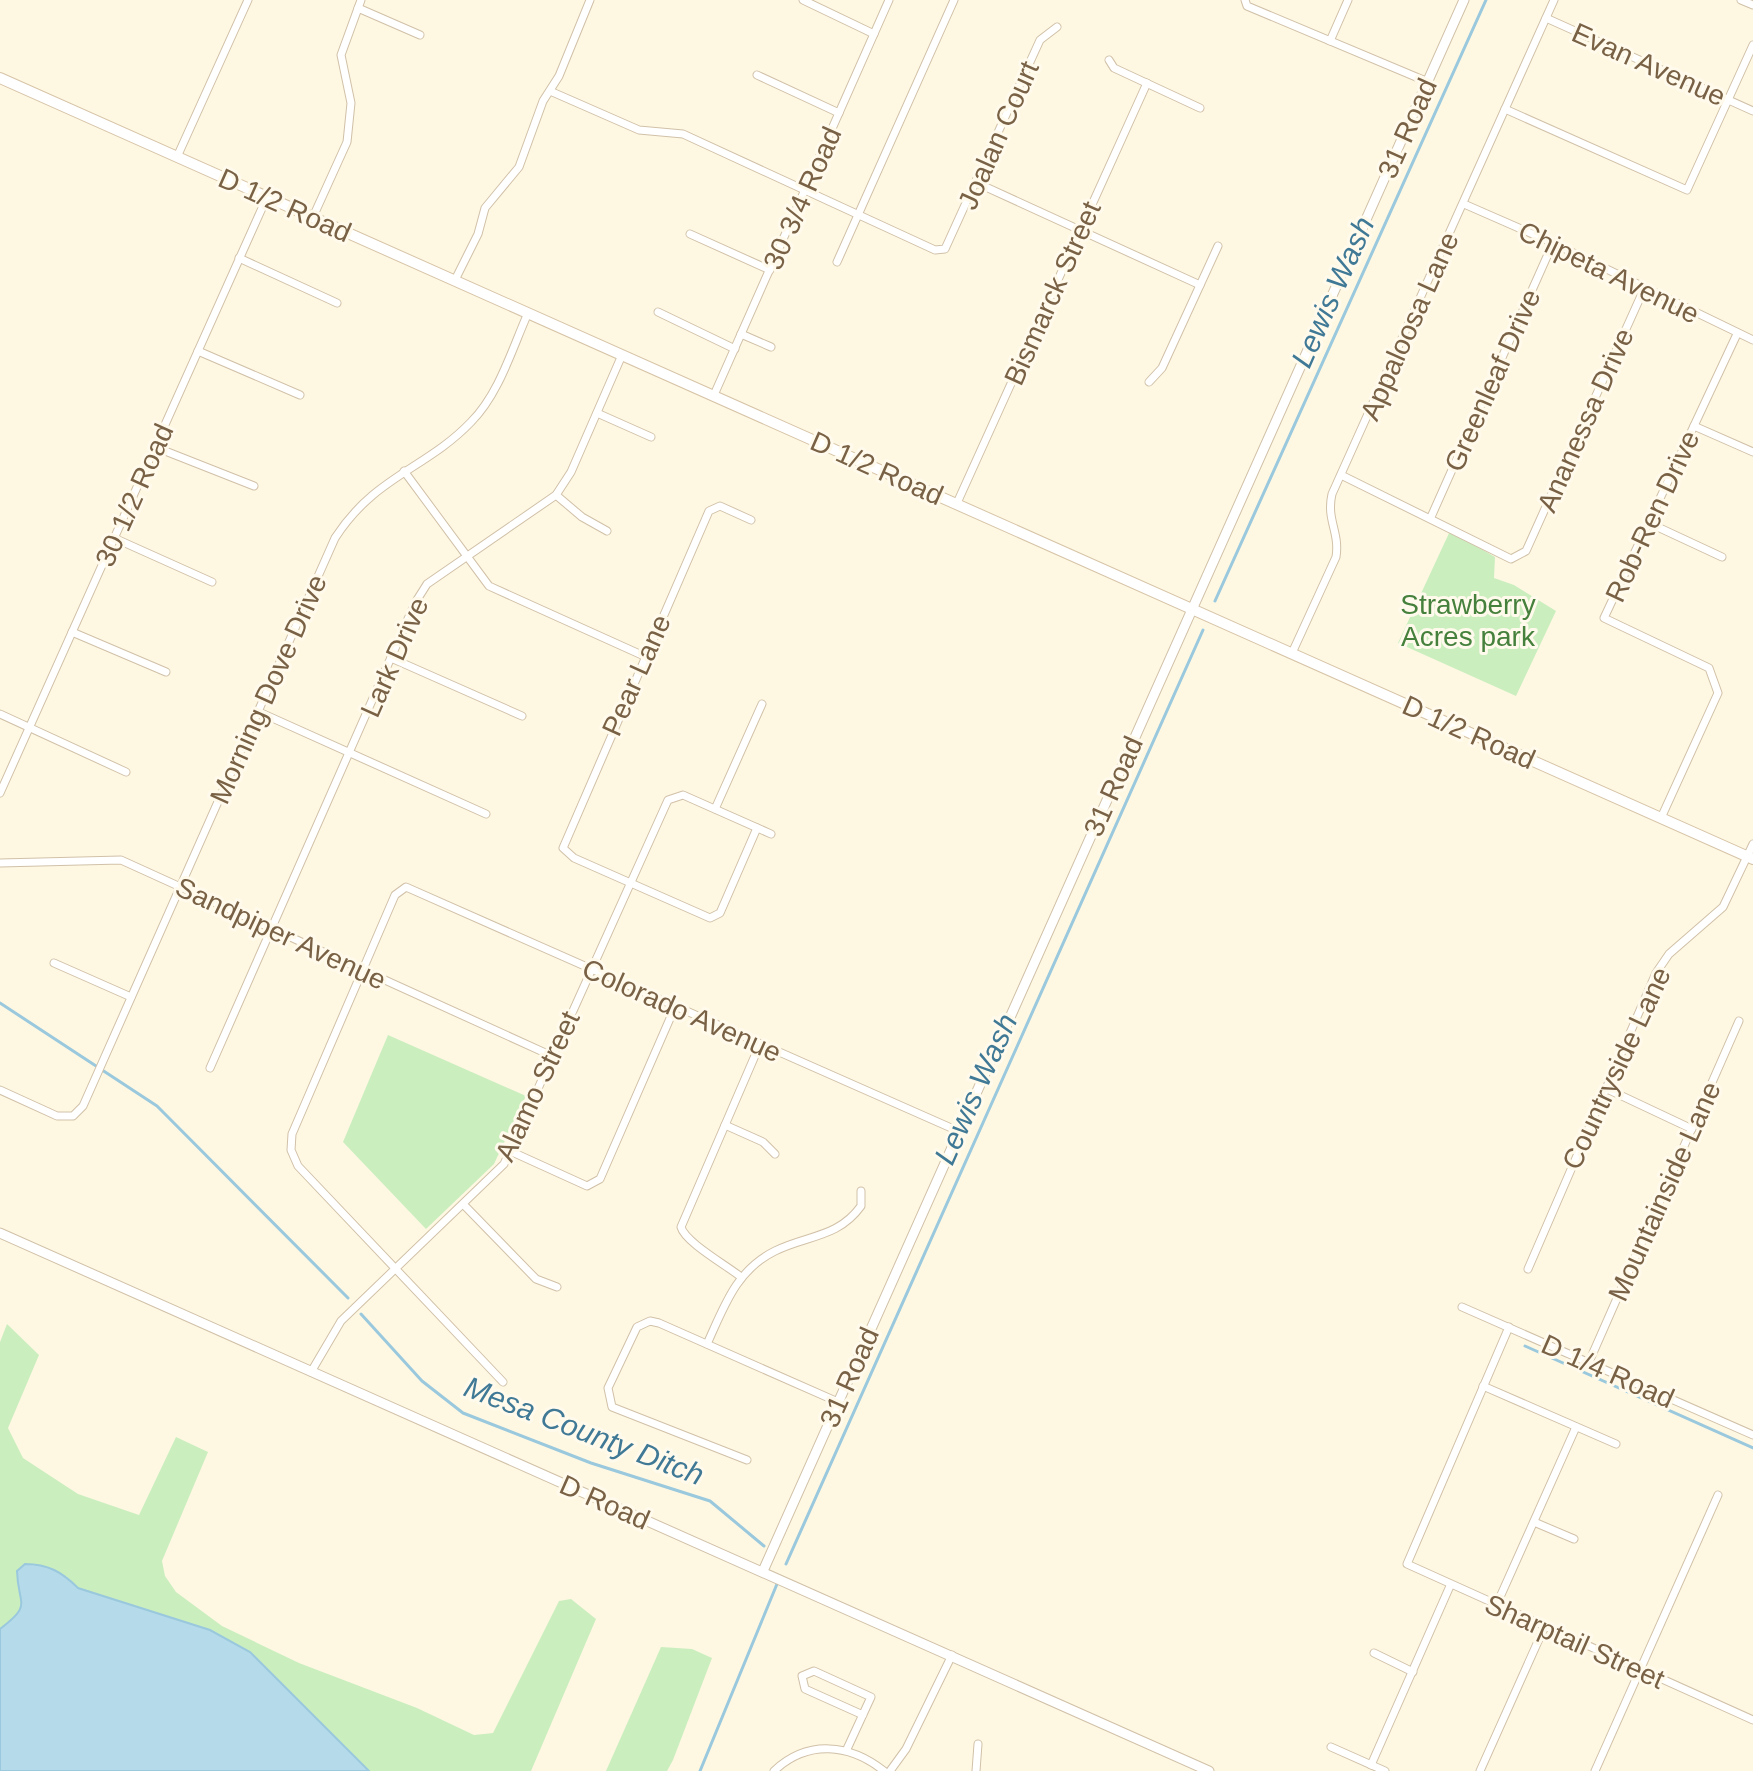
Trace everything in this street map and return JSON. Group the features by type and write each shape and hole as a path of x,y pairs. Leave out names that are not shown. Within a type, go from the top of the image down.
{"main road":[{"name":"D 1/2 Road","path":"0,78 1750,858"}],"street":[{"path":"177,157 248,0"},
{"path":"803,0 874,34"},
{"name":"30 3/4 Road","path":"714,395 889,0"},
{"path":"837,262 954,0"},
{"path":"1245,0 1247,6 1428,82"},
{"path":"1330,41 1348,0"},
{"name":"31 Road","path":"763,1571 1464,0"},
{"name":"Appaloosa Lane","path":"1292,653 1336,557 1339,543 1328,513 1341,475 1554,0"},
{"path":"1741,0 1753,5"},
{"path":"313,217 347,142 351,103 341,55 360,4 420,35"},
{"path":"455,280 478,234 485,208 519,167 588,4"},
{"name":"Evan Avenue","path":"1546,18 1753,111"},
{"name":"Joalan Court","path":"858,215 935,250 945,249 1040,40 1057,27"},
{"path":"1505,109 1687,190 1753,45"},
{"path":"1109,60 1114,68 1200,108"},
{"path":"757,75 839,113"},
{"name":"Bismarck Street","path":"957,503 1147,83"},
{"path":"550,91 639,130 683,134 858,215"},
{"path":"977,183 1200,285"},
{"name":"30 1/2 Road","path":"0,793 267,197"},
{"name":"Chipeta Avenue","path":"1464,204 1553,243 1753,340"},
{"path":"690,234 770,270"},
{"name":"Greenleaf Drive","path":"1431,517 1553,243"},
{"path":"1149,382 1162,368 1218,246"},
{"path":"239,258 337,303"},
{"name":"Ananessa Drive","path":"1431,517 1511,559 1526,551 1644,289"},
{"path":"658,312 735,349"},
{"name":"Morning Dove Drive","path":"0,1090 57,1116 73,1116 83,1106 335,538 353,510 377,488 468,426 485,408 528,313"},
{"path":"741,334 771,347"},
{"name":"Rob-Ren Drive","path":"1661,818 1718,693 1709,668 1604,618 1737,334"},
{"path":"198,351 300,395"},
{"name":"Lark Drive","path":"210,1068 415,603 427,584 556,495 622,355"},
{"path":"597,413 651,437"},
{"path":"1694,426 1753,452"},
{"path":"155,447 254,486"},
{"path":"404,471 489,586 644,656"},
{"path":"1341,475 1431,517"},
{"path":"556,495 582,517 607,531"},
{"name":"Pear Lane","path":"630,883 574,858 563,848 709,511 716,505 751,520"},
{"path":"1649,523 1722,557"},
{"path":"114,538 212,582"},
{"path":"72,632 166,672"},
{"path":"391,658 522,716"},
{"path":"762,704 715,809 771,834"},
{"path":"259,712 486,814"},
{"path":"0,714 126,772"},
{"name":"Alamo Street","path":"311,1372 332,1331 500,1169 666,803 673,796 683,795 715,809"},
{"path":"630,883 713,917 720,913 757,828"},
{"name":"Countryside Lane","path":"1528,1269 1662,963 1723,907 1750,858 1753,844"},
{"name":"Sandpiper Avenue","path":"0,863 121,860 322,949 361,972 552,1056"},
{"name":"Colorado Avenue","path":"361,972 395,895 406,887 958,1131"},
{"path":"54,963 131,997"},
{"path":"361,972 292,1134 291,1150 298,1166 503,1382"},
{"path":"510,1151 587,1186 600,1179 675,1007"},
{"name":"Mountainside Lane","path":"1589,1362 1739,1021"},
{"path":"741,1277 711,1253 689,1242 681,1227 760,1044"},
{"path":"1605,1088 1692,1129"},
{"path":"725,1125 763,1142 775,1154"},
{"path":"707,1344 741,1277 774,1251 818,1238 840,1227 861,1206 861,1191"},
{"path":"464,1205 536,1279 557,1287"},
{"name":"D Road","path":"0,1233 1209,1771"},
{"name":"D 1/4 Road","path":"1462,1307 1752,1432"},
{"path":"747,1460 618,1412 609,1404 608,1388 634,1330 641,1324 659,1323 838,1402"},
{"path":"1509,1327 1483,1386 1616,1444"},
{"name":"Sharptail Street","path":"1483,1386 1409,1555 1407,1564 1410,1568 1753,1720"},
{"path":"1496,1606 1576,1427"},
{"path":"1595,1771 1718,1495"},
{"path":"1534,1522 1574,1539"},
{"path":"1371,1765 1450,1586"},
{"path":"1480,1771 1544,1628"},
{"path":"1374,1653 1413,1672"},
{"path":"774,1771 792,1757 809,1750 847,1749 887,1771 918,1727 952,1655"},
{"path":"847,1749 863,1715 871,1697 814,1671 802,1676 805,1689 863,1715"},
{"path":"976,1771 979,1763 978,1744"},
{"path":"1331,1747 1385,1771"}],"green space":[{"name":"Strawberry Acres park","path":"1450,531 1495,557 1494,578 1514,585 1556,611 1516,696 1398,643"},
{"path":"388,1035 526,1096 494,1164 426,1229 343,1142"},
{"path":"7,1324 39,1355 8,1428 23,1458 78,1494 139,1515 176,1437 208,1452 162,1561 165,1576 176,1592 222,1626 299,1663 417,1708 474,1735 493,1733 559,1601 571,1599 596,1619 531,1771 369,1771 250,1652 210,1630 77,1588 66,1576 17,1581 22,1598 21,1609 0,1629 0,1342"},
{"path":"661,1647 692,1649 712,1658 673,1760 667,1771 606,1771"}],"water":[{"path":"25,1564 54,1570 78,1588 210,1630 250,1652 369,1771 0,1771 0,1629 20,1609 17,1571"}],"waterway":[{"name":"Lewis Wash","path":"1215,601 1486,0"},
{"name":"Lewis Wash","path":"786,1564 1203,630"},
{"name":"Mesa County Ditch","path":"0,1003 157,1106 348,1298"},
{"name":"Mesa County Ditch","path":"361,1314 422,1381 463,1413 591,1463 710,1501 764,1546"},
{"path":"1525,1346 1753,1448"},
{"name":"Lewis Wash","path":"700,1771 777,1584"}]}
